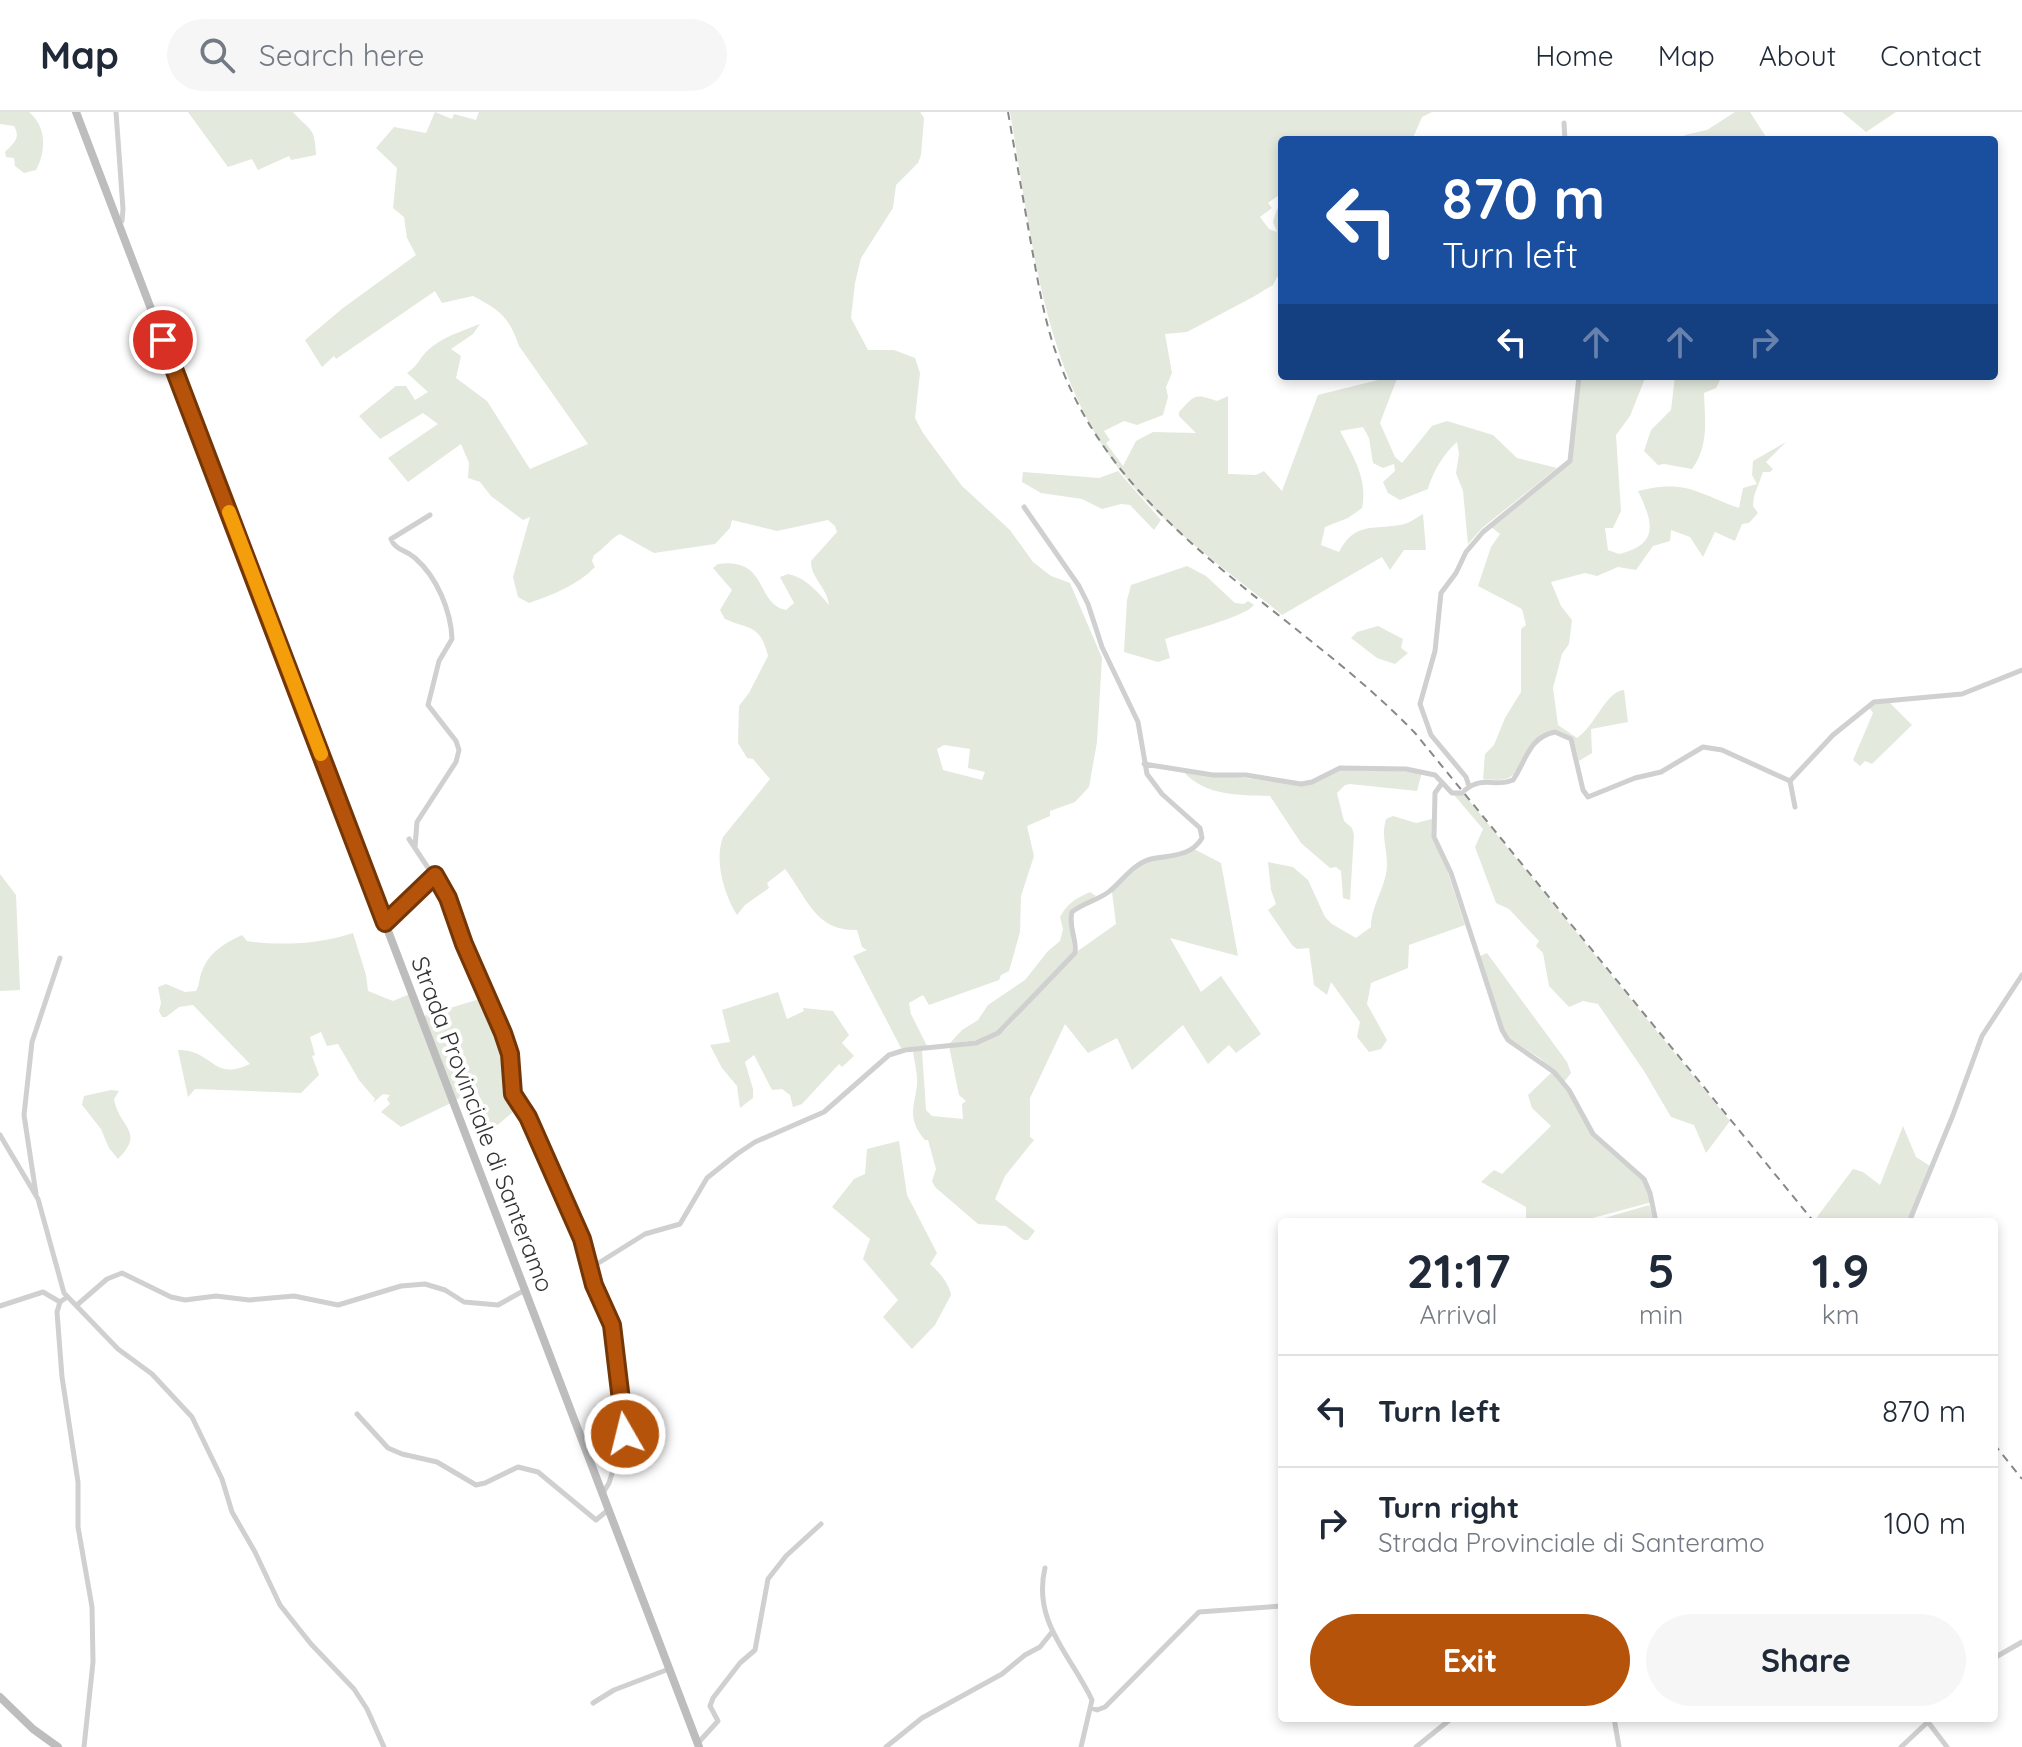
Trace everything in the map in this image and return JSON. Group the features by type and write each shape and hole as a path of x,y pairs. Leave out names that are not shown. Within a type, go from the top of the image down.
{"main road":[{"name":"Strada Provinciale di Santeramo","path":"76,112 661,1655 698,1745"},
{"path":"0,1697 33,1729 58,1747"}],"street":[{"path":"116,112 123,209 122,221 118,223"},
{"path":"1564,123 1565,136"},
{"path":"1465,790 1468,779 1431,735 1420,704 1435,651 1441,593 1466,552 1483,532 1570,461 1579,380"},
{"path":"589,1269 645,1234 680,1224 697,1191 711,1174 755,1142 824,1112 883,1059 905,1050 976,1043 1003,1029 1075,953 1070,921 1072,912 1111,891 1138,865 1184,853 1202,838 1200,828 1162,794 1147,774 1138,722 1102,647 1084,595 1024,507"},
{"path":"415,847 417,822 456,762 459,750 456,741 428,705 439,661 452,639 446,605 425,568 410,554 396,548 391,539 430,515"},
{"path":"1790,781 1833,735 1874,702 1962,694 2022,670"},
{"path":"1144,764 1301,784 1340,768 1406,769 1430,773 1455,794 1479,781 1507,783 1513,780 1531,747 1541,737 1555,732 1571,739 1583,790 1588,797 1635,778 1661,772 1703,747 1722,750 1790,781"},
{"path":"1790,781 1795,807"},
{"path":"1442,783 1435,793 1434,837 1451,873 1502,1030 1508,1040 1554,1072 1569,1090 1593,1134 1644,1179 1655,1218"},
{"path":"409,839 448,898 510,1054 513,1094 528,1117 582,1239 589,1269 615,1334 617,1376 626,1428 609,1483 602,1493"},
{"path":"385,923 435,875"},
{"path":"60,958 32,1042 24,1115 37,1196 60,1282 67,1297 118,1349 152,1374 192,1417 222,1479 232,1512 280,1605 311,1644 354,1689 384,1747"},
{"path":"1911,1218 1982,1036 2022,975"},
{"path":"0,1135 37,1196"},
{"path":"77,1305 107,1279 122,1273 159,1292 185,1300 214,1296 249,1300 294,1296 338,1305 401,1286 425,1284 445,1290 464,1302 498,1305 525,1290"},
{"path":"0,1306 43,1292 60,1302"},
{"path":"67,1297 60,1302 57,1312 62,1377 77,1472 78,1527 92,1607 93,1662 84,1747"},
{"path":"357,1414 388,1448 437,1462 476,1485 522,1467 543,1475 596,1520 608,1510"},
{"path":"698,1745 718,1721 710,1706 713,1698 740,1663 755,1650 768,1579 786,1556 821,1524"},
{"path":"1045,1568 1043,1594 1052,1632 1092,1703 1081,1747"},
{"path":"1091,1708 1097,1710 1105,1707 1199,1612 1278,1606"},
{"path":"886,1747 922,1718 1002,1674 1040,1647 1052,1632"},
{"path":"1998,1656 2022,1642"},
{"path":"593,1703 614,1690 669,1669"},
{"path":"1416,1747 1447,1722"},
{"path":"1615,1722 1619,1747"},
{"path":"1901,1747 1928,1722"},
{"path":"1931,1722 1947,1747"}],"shaded area":[{"path":"0,112 29,112 35,118 43,140 42,155 36,170 24,173 15,166 14,158 6,157 5,152 14,143 17,134 14,126 0,124"},
{"path":"188,112 293,112 313,133 316,155 291,160 289,156 258,170 252,159 228,167"},
{"path":"435,112 452,119 454,114 476,120 479,112 920,112 924,118 918,163 896,185 893,208 861,258 851,318 868,350 894,350 915,358 920,373 915,418 923,433 962,486 1010,530 1033,562 1051,576 1070,583 1102,658 1097,742 1089,787 1075,802 1050,811 1050,816 1027,826 1034,856 1021,896 1020,932 1009,971 999,980 929,1005 923,995 909,1003 911,1014 927,1046 901,1048 853,956 867,950 862,947 857,930 843,929 822,919 785,869 767,883 769,888 745,905 737,915 728,897 720,867 723,837 770,779 753,759 747,758 738,743 739,706 768,656 757,633 725,619 720,610 732,590 713,568 718,564 746,567 754,574 769,599 786,610 794,603 780,577 788,574 806,582 829,605 811,561 837,532 835,526 828,520 777,531 732,520 730,528 715,544 654,553 620,534 594,555 592,561 595,567 580,579 556,593 529,603 518,597 513,577 530,517 523,520 491,496 480,482 468,478 469,463 461,444 408,482 388,458 438,424 423,413 380,439 359,416 396,386 406,386 415,400 428,392 407,373 434,345 480,324 473,334 451,349 461,356 456,378 487,401 530,469 588,444 519,346 502,315 473,296 442,303 435,291 336,359 334,356 322,367 305,340 416,255 407,238 404,217 393,208 397,168 376,148 394,127 426,133","holes":["944,745 970,749 968,768 985,772 982,780 943,770 937,749"]},
{"path":"1010,112 1432,112 1422,117 1414,136 1278,136 1278,196 1268,203 1272,208 1260,217 1269,229 1277,232 1273,222 1278,208 1278,277 1273,285 1187,332 1165,334 1172,373 1166,387 1168,397 1163,415 1137,425 1124,421 1104,431 1110,440 1106,443 1123,466 1136,441 1153,432 1196,433 1179,416 1179,412 1195,397 1217,401 1228,396 1228,474 1256,475 1264,471 1282,491 1318,395 1378,380 1396,380 1380,423 1395,457 1402,463 1432,426 1447,421 1493,435 1517,458 1557,468 1482,528 1468,544 1463,491 1456,473 1457,442 1439,464 1428,489 1400,500 1388,493 1383,482 1395,471 1394,464 1383,468 1373,463 1369,438 1363,427 1340,431 1361,477 1362,508 1348,518 1325,527 1321,545 1339,552 1345,542 1358,532 1403,524 1423,514 1426,550 1404,550 1390,570 1382,557 1282,615 1147,502 1101,443 1078,400 1060,354 1046,307"},
{"path":"1735,112 1750,112 1765,136 1684,136 1707,130"},
{"path":"1842,112 1896,112 1866,132"},
{"path":"1580,380 1644,380 1630,416 1616,435 1621,511 1613,528 1605,528 1608,550 1619,554 1641,544 1650,530 1638,491 1680,487 1739,508 1743,488 1757,484 1752,475 1753,461 1786,442 1766,462 1773,469 1763,472 1754,496 1753,506 1758,513 1749,523 1742,524 1735,541 1715,532 1703,557 1690,537 1671,530 1670,541 1653,546 1636,570 1618,567 1597,576 1585,573 1551,582 1561,606 1572,620 1569,644 1562,654 1553,688 1558,725 1577,738 1606,702 1624,690 1628,722 1591,729 1592,753 1579,761 1573,738 1556,730 1532,745 1509,778 1483,779 1485,754 1494,745 1505,718 1521,692 1521,629 1526,625 1522,609 1478,586 1491,547 1500,534 1490,526 1567,466"},
{"path":"1675,380 1720,380 1716,388 1704,393 1704,442 1692,469 1658,465 1644,451 1651,430 1671,410"},
{"path":"1118,471 1161,520 1154,530 1130,505 1102,509 1082,499 1041,493 1022,482 1023,472 1099,478"},
{"path":"1187,566 1206,576 1235,603 1248,601 1254,605 1226,619 1165,639 1170,658 1158,662 1124,652 1127,600 1131,585"},
{"path":"1378,626 1403,639 1401,648 1408,653 1395,664 1377,658 1351,638 1357,632"},
{"path":"1889,702 1912,725 1872,764 1865,761 1860,766 1853,760 1873,713 1869,707"},
{"path":"1338,769 1422,772 1417,791 1350,784 1337,793 1344,821 1352,828 1354,835 1350,900 1343,898 1341,871 1336,867 1330,868 1301,843 1270,796 1212,790 1183,771 1307,785"},
{"path":"1463,793 1730,1121 1706,1153 1694,1125 1671,1117 1598,1004 1583,1001 1569,1007 1549,986 1543,953 1536,946 1539,941 1509,909 1496,903 1475,847 1483,829 1454,795"},
{"path":"1393,816 1416,823 1432,819 1432,838 1444,861 1465,925 1409,945 1408,968 1371,983 1367,1004 1387,1040 1381,1049 1369,1052 1357,1037 1360,1022 1331,982 1327,995 1314,985 1309,948 1297,949 1292,945 1268,910 1276,904 1268,862 1293,867 1308,880 1325,917 1356,938 1371,927 1386,872 1386,819"},
{"path":"1194,849 1221,863 1238,956 1170,938 1201,992 1221,976 1261,1034 1236,1053 1229,1045 1208,1064 1183,1025 1132,1070 1117,1038 1088,1053 1065,1024 1030,1098 1030,1137 1034,1140 1005,1176 995,1199 1035,1231 1028,1240 1024,1240 1006,1226 978,1224 932,1181 936,1169 928,1140 919,1133 914,1119 917,1081 913,1051 922,1050 926,1110 932,1116 963,1119 962,1104 966,1101 959,1095 949,1046 979,1042 1006,1029 1075,953 1116,924 1112,892 1141,864"},
{"path":"0,874 16,895 20,990 0,991"},
{"path":"1090,892 1096,896 1069,914 1073,952 1004,1027 981,1040 950,1043 962,1030 978,1020 988,1005 1025,980 1060,941 1063,929 1060,917 1063,912"},
{"path":"353,933 368,991 393,1001 410,994 451,1103 401,1127 381,1112 390,1104 387,1099 390,1095 383,1094 373,1103 375,1099 359,1080 338,1044 327,1046 321,1032 310,1037 315,1055 312,1056 319,1075 301,1093 195,1089 188,1097 178,1050 190,1051 228,1069 250,1064 193,1005 179,1007 162,1017 158,987 166,984 185,992 196,991 202,971 213,953 242,935 247,941 287,944 328,940"},
{"path":"1487,953 1567,1062 1571,1073 1564,1082 1541,1059 1506,1036 1478,957"},
{"path":"778,992 787,1019 804,1011 803,1008 833,1011 849,1035 842,1043 854,1056 842,1067 839,1064 802,1104 793,1107 790,1095 782,1089 772,1090 754,1055 745,1062 753,1098 740,1108 737,1086 722,1068 710,1045 730,1042 722,1010"},
{"path":"486,997 510,1057 510,1087 520,1106 488,1133 487,1116 477,1090 455,1100 424,1016"},
{"path":"1552,1072 1571,1096 1589,1131 1645,1181 1652,1202 1593,1218 1526,1218 1526,1207 1481,1182 1494,1170 1502,1174 1551,1126 1532,1108 1528,1095"},
{"path":"119,1091 114,1099 130,1135 126,1150 118,1159 109,1148 101,1129 82,1105 84,1096"},
{"path":"1903,1126 1916,1157 1930,1166 1909,1218 1817,1217 1853,1169 1863,1172 1880,1185"},
{"path":"899,1141 907,1195 937,1253 930,1264 943,1278 951,1295 935,1325 912,1349 883,1317 898,1300 863,1259 870,1239 832,1207 854,1179 865,1174 867,1149"},
{"path":"1649,1205 1654,1218 1605,1218"}],"railway":[{"path":"1008,112 1040,292 1054,347 1087,421 1124,473 1168,521 1216,564 1368,688 1415,733 1811,1218"},
{"path":"1998,1449 2022,1479"}],"slow traffic":[{"path":"229,512 321,754"}],"route":[{"path":"163,340 385,923 435,875 457,919 464,944 510,1054 513,1094 528,1117 582,1239 594,1285 615,1334 625,1434"}]}
